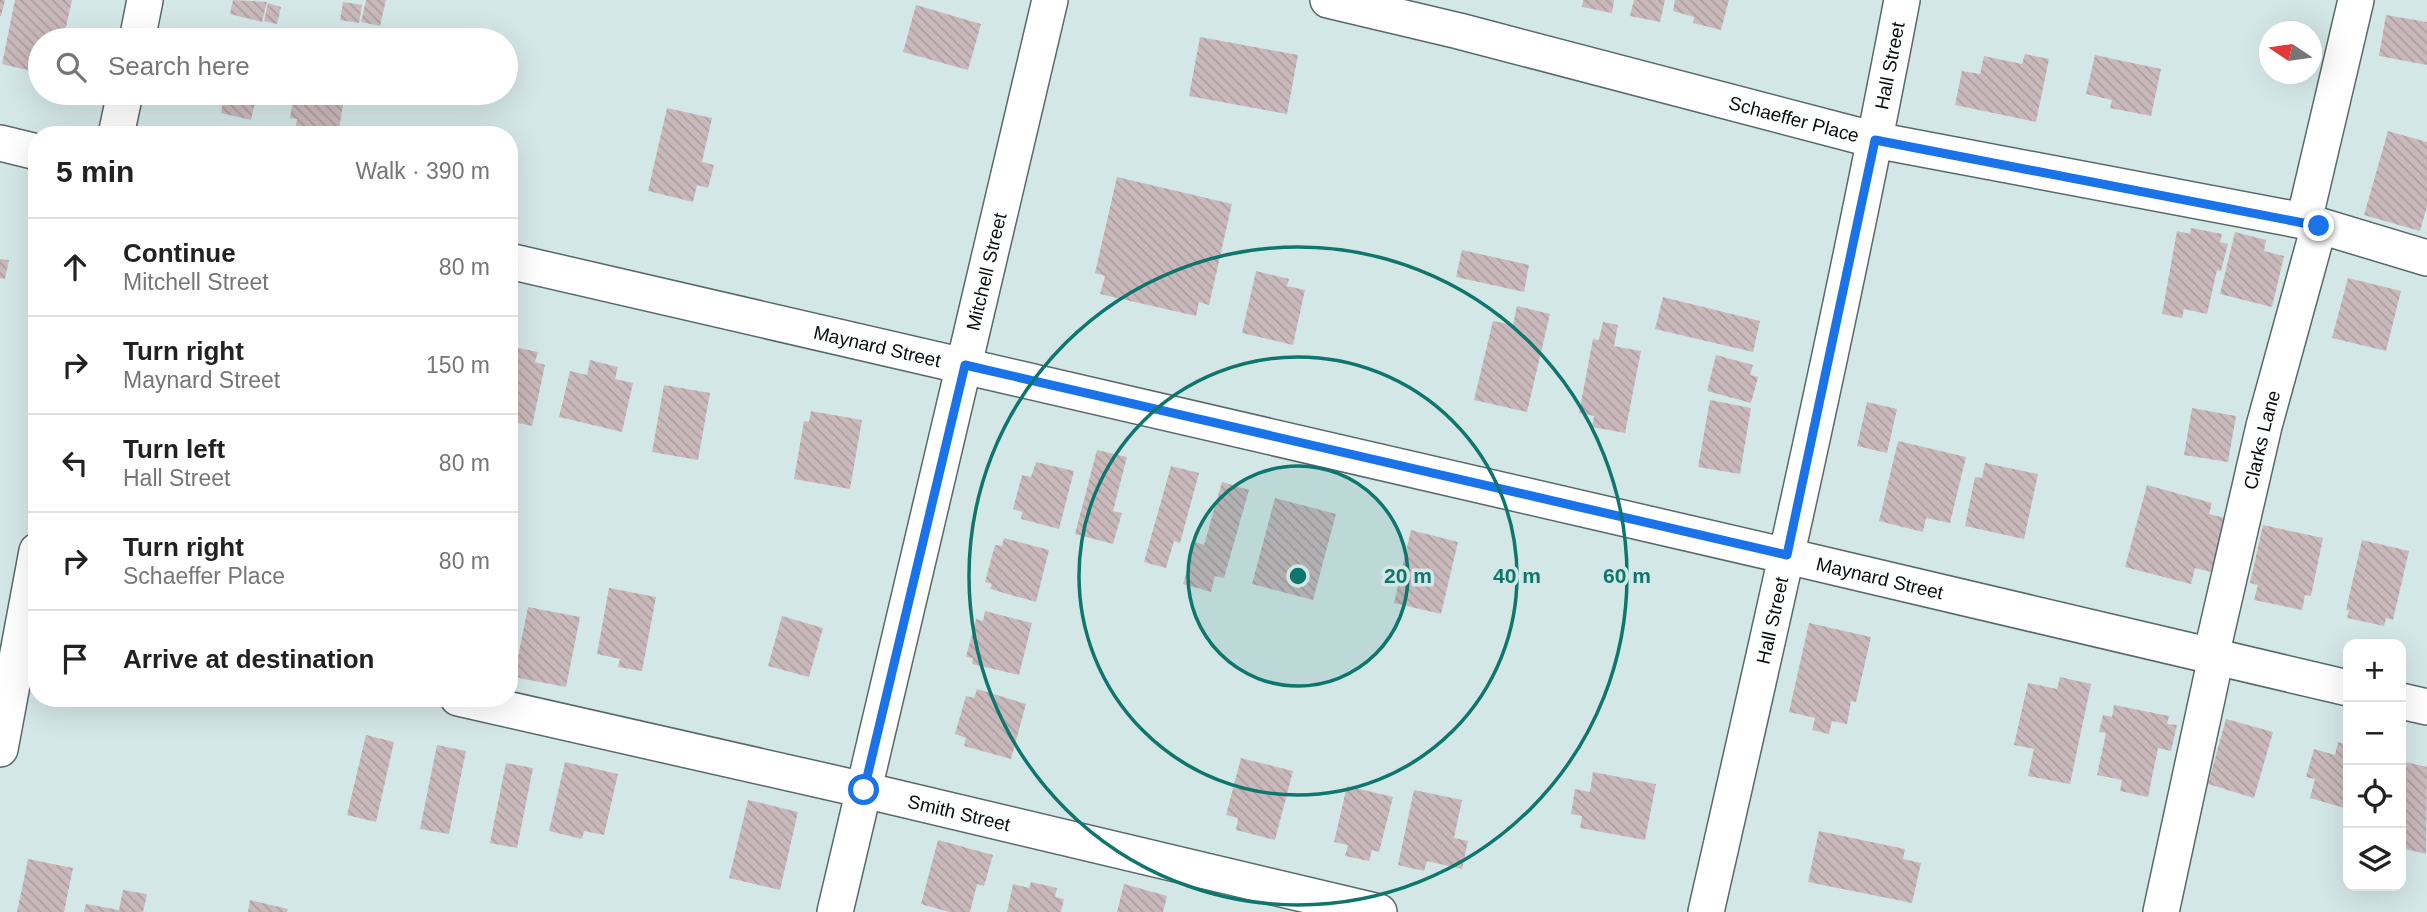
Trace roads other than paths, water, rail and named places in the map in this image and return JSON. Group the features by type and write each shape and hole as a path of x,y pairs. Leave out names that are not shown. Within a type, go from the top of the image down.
{"street":[{"path":"139,28 145,0"},
{"name":"Mitchell Street","path":"835,912 1050,0"},
{"name":"Schaeffer Place","path":"1328,0 1459,31 1875,140 2311,223 2427,258"},
{"name":"Hall Street","path":"1706,912 1787,555 1902,0"},
{"name":"Clarks Lane","path":"2161,912 2264,426 2311,223 2356,0"},
{"path":"119,126 123,105"},
{"path":"0,143 28,150"},
{"name":"Maynard Street","path":"518,263 1787,555 2343,687"},
{"path":"0,749 22,594 28,577"},
{"path":"2405,702 2427,707"},
{"name":"Smith Street","path":"498,707 864,790 1379,912"}]}
